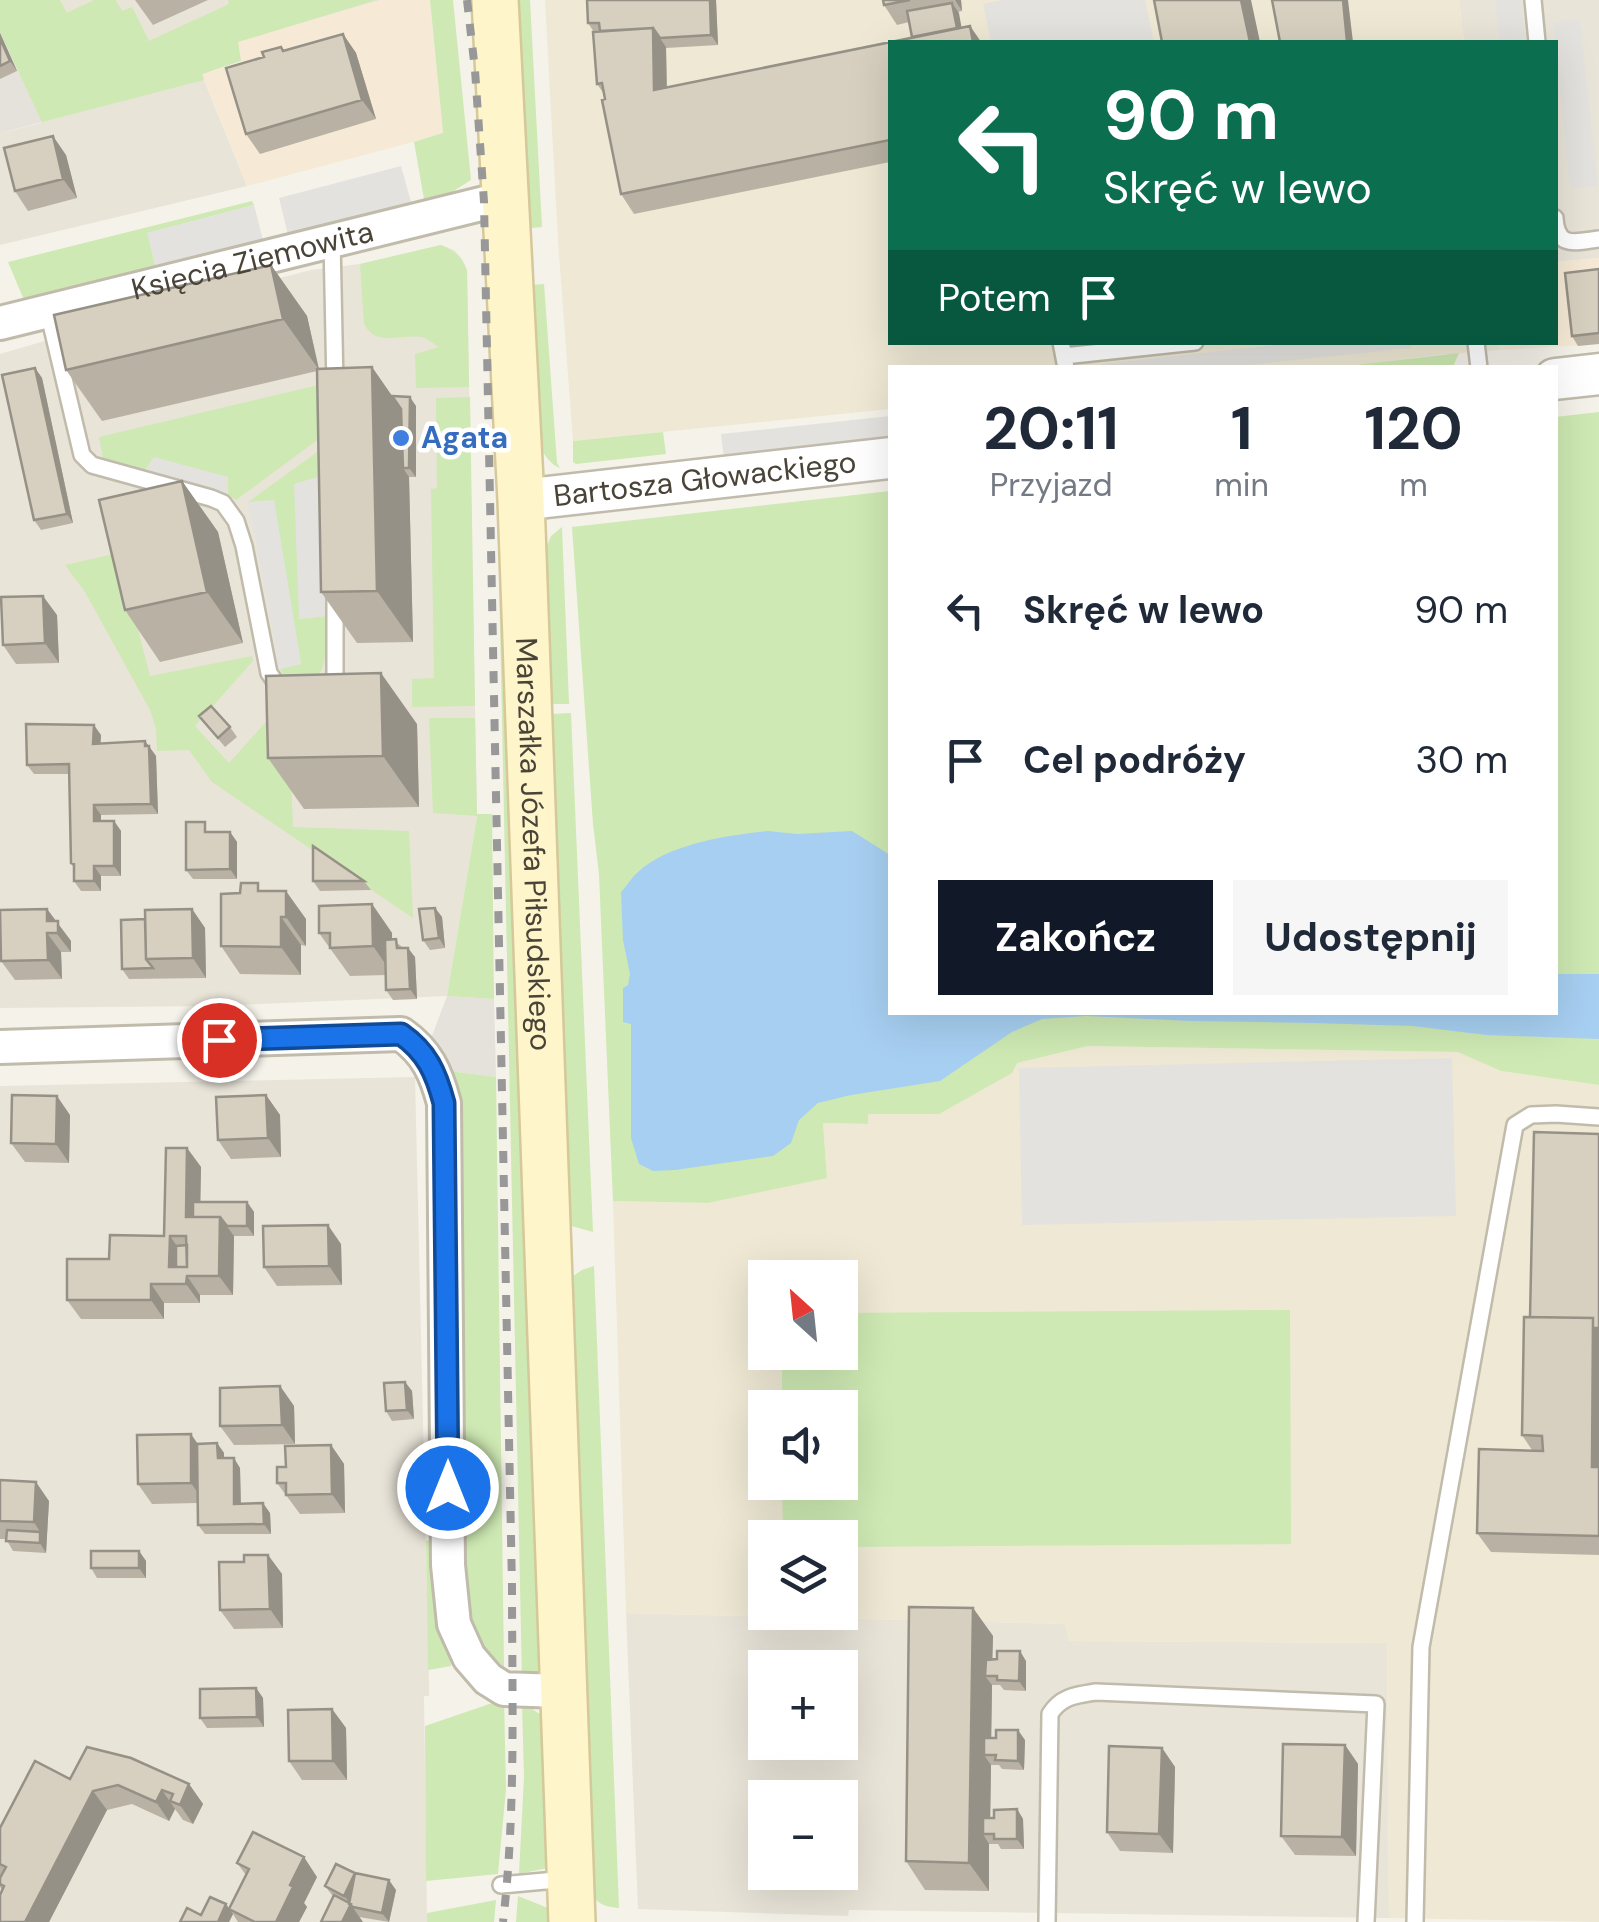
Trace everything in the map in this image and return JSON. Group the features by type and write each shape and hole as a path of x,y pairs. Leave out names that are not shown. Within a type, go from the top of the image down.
{"main road":[{"name":"Marszałka Józefa Piłsudskiego","path":"495,0 521,500 571,1900"}],"street":[{"name":"Księcia Ziemowita","path":"0,323 505,198"},
{"path":"1558,379 1599,374"},
{"name":"Bartosza Głowackiego","path":"521,500 888,458"},
{"path":"0,1046 401,1034 417,1045 430,1063 444,1103 448,1565 454,1624 468,1657 488,1680 504,1689 562,1691"}],"lane":[{"path":"1533,0 1537,40"},
{"path":"1558,233 1568,242 1599,239"},
{"path":"332,240 335,405"},
{"path":"48,311 82,454 92,464 211,498 230,511 244,546 270,673 280,689 293,696"},
{"path":"1063,355 1165,345"},
{"path":"321,696 335,697 335,578"},
{"path":"1415,1922 1421,1647 1516,1124 1531,1115 1599,1117"},
{"path":"1047,1922 1050,1714 1056,1703 1096,1692 1376,1704 1366,1922"},
{"path":"501,1885 571,1900"}],"shaded area":[{"path":"0,0 381,0 238,42 204,80 247,186 0,245 0,133 41,123 0,32"},
{"path":"381,0 430,0 443,134 247,186 202,74 241,62 237,42"},
{"path":"545,0 1459,0 1464,40 888,40 888,345 1498,345 1499,350 1362,365 888,365 888,409 573,441"},
{"path":"1003,0 1145,0 1154,40 991,40 983,4"},
{"path":"1459,0 1599,0 1599,258 1558,262 1558,40 1464,40"},
{"path":"1495,0 1521,0 1525,40 1500,40"},
{"path":"1580,19 1598,186 1570,189 1558,40 1555,40 1553,22"},
{"path":"0,32 42,122 0,133"},
{"path":"401,166 411,202 288,235 279,198"},
{"path":"254,205 263,240 156,269 147,233"},
{"path":"441,245 454,250 467,270 477,815 447,996 212,1006 0,1008 0,354 311,270 360,264"},
{"path":"1599,258 1599,344 1499,350 1498,345 1558,345 1558,262"},
{"path":"1275,345 1412,345 1249,365 1103,364"},
{"path":"888,416 888,442 724,459 721,434"},
{"path":"154,457 228,477 228,495 143,473"},
{"path":"320,476 325,616 299,619 294,484"},
{"path":"274,500 301,664 280,669 248,502"},
{"path":"447,996 494,999 496,1077 442,1070 429,1044"},
{"path":"1088,1046 1459,1052 1501,1071 1599,1085 1599,1922 1389,1918 1387,1643 1069,1641 1065,1624 858,1619 858,1520 748,1520 748,1616 626,1613 613,1201 708,1203 827,1177 823,1123 867,1124 868,1114 939,1114 1017,1063"},
{"path":"1452,1058 1456,1216 1022,1225 1019,1068"},
{"path":"415,1077 429,1681 429,1696 424,1696 427,1922 0,1922 0,1086"},
{"path":"626,1613 748,1616 748,1630 858,1630 858,1619 1065,1624 1069,1641 1387,1643 1389,1918 849,1910 848,1916 638,1909"}],"green space":[{"path":"0,0 60,0 67,13 94,0 116,0 122,11 132,7 149,41 229,4 228,0 376,0 238,42 241,61 202,74 204,80 42,122 0,32"},
{"path":"430,0 453,0 471,180 452,192 424,199 414,142 443,133"},
{"path":"519,0 530,0 542,227 531,228"},
{"path":"252,201 254,205 148,233 156,269 24,300 8,262"},
{"path":"441,245 457,255 467,270 469,387 416,388 415,354 439,347 425,338 383,338 369,332 364,324 360,264"},
{"path":"544,284 560,468 548,459 540,445 531,285"},
{"path":"493,288 541,1674 522,1681"},
{"path":"1459,353 1454,365 1357,365"},
{"path":"327,383 320,438 236,500 228,495 228,478 143,473 104,463 99,437"},
{"path":"470,397 475,706 412,707 412,679 434,678 431,489 437,488 436,398"},
{"path":"1599,412 1599,1085 1501,1071 1458,1052 1088,1046 1017,1063 1012,1073 939,1114 868,1114 868,1124 823,1123 827,1178 708,1203 613,1201 599,874 572,527 888,491 888,1015 1558,1015 1558,417"},
{"path":"663,432 666,454 573,462 573,441"},
{"path":"320,450 320,476 300,619 325,616 325,660 313,680 284,676 280,669 301,664 274,501 248,502"},
{"path":"562,527 569,704 551,704 545,551 551,536"},
{"path":"118,553 150,676 252,656 253,661 195,726 229,763 274,713 289,724 293,827 409,831 413,918 212,782 189,750 157,751 150,710 85,592 65,565"},
{"path":"571,713 593,1232 568,1225 551,714"},
{"path":"429,718 475,718 477,814 492,814 494,999 447,996 477,816 433,813"},
{"path":"442,1070 496,1077 504,1668 479,1644 459,1589"},
{"path":"594,1266 619,1908 602,1904 591,1891 570,1278"},
{"path":"1290,1310 1291,1544 858,1547 858,1520 783,1520 782,1500 858,1500 858,1390 782,1390 782,1370 858,1370 858,1313"},
{"path":"426,1540 437,1543 451,1666 428,1670"},
{"path":"504,1699 506,1789 498,1874 426,1881 425,1726"},
{"path":"522,1702 541,1715 547,1868 519,1874 524,1777"},
{"path":"518,1896 548,1908 549,1922 516,1922"},
{"path":"496,1900 494,1922 427,1922 427,1913"}],"water":[{"path":"768,831 852,831 888,854 888,1015 1558,1015 1558,974 1599,974 1599,1039 1486,1035 1413,1026 1086,1016 1042,1019 1012,1032 940,1081 818,1103 799,1120 791,1143 773,1156 653,1171 639,1164 631,1138 631,1024 623,1022 623,988 628,985 630,974 623,940 621,892 649,863 681,848"}],"building":[{"path":"587,0 710,0 711,35 660,38 653,28 600,31 599,23 588,23"},
{"path":"883,0 910,0 884,5"},
{"path":"1154,0 1241,0 1250,40 1162,40"},
{"path":"1272,0 1343,0 1347,40 1280,40"},
{"path":"952,3 957,28 912,37 907,11"},
{"path":"970,26 973,40 901,40"},
{"path":"653,28 654,90 888,42 888,140 621,194 602,83 597,84 593,32"},
{"path":"343,34 362,100 246,134 226,68 264,57 262,52 281,47 283,51"},
{"path":"0,38 10,61 0,66"},
{"path":"53,136 63,179 15,191 4,148"},
{"path":"271,265 283,319 66,370 54,315"},
{"path":"1599,269 1599,333 1572,336 1565,273"},
{"path":"372,367 377,591 321,592 317,369"},
{"path":"35,368 67,514 34,520 2,375"},
{"path":"392,396 410,397 409,468 403,468 401,409"},
{"path":"182,481 207,592 125,610 99,500"},
{"path":"43,596 45,643 3,645 1,597"},
{"path":"381,673 383,756 268,758 266,676"},
{"path":"211,706 230,727 218,738 199,716"},
{"path":"26,724 94,725 93,744 145,741 145,746 149,746 151,804 94,805 94,821 114,821 114,866 94,866 94,881 74,881 69,764 27,765"},
{"path":"186,822 205,822 205,832 230,832 230,869 186,870"},
{"path":"313,846 364,881 313,881"},
{"path":"241,883 258,883 258,891 286,891 281,947 221,946 221,894 240,893"},
{"path":"372,904 373,946 330,948 330,933 319,933 319,906"},
{"path":"435,908 439,938 423,940 419,909"},
{"path":"47,909 47,921 58,921 58,933 47,933 48,960 1,961 0,910"},
{"path":"192,909 193,958 146,959 145,910"},
{"path":"145,919 146,959 153,968 122,969 121,920"},
{"path":"396,939 397,948 408,948 410,989 386,990 385,940"},
{"path":"12,1095 57,1096 56,1144 11,1143"},
{"path":"266,1095 268,1138 218,1140 216,1097"},
{"path":"1534,1132 1599,1134 1599,1328 1593,1328 1593,1318 1530,1317"},
{"path":"166,1148 187,1148 186,1217 220,1217 219,1276 187,1276 186,1284 151,1284 151,1300 67,1300 67,1259 109,1259 110,1235 164,1236","holes":["170,1236 186,1236 187,1267 169,1267"]},
{"path":"193,1202 247,1202 247,1226 227,1226 220,1217 193,1217"},
{"path":"328,1225 329,1266 264,1267 263,1226"},
{"path":"187,1245 187,1267 176,1267 176,1246"},
{"path":"1524,1317 1593,1318 1592,1467 1599,1467 1599,1536 1477,1533 1479,1449 1543,1451 1542,1436 1522,1435"},
{"path":"405,1382 407,1410 386,1411 384,1383"},
{"path":"280,1386 282,1425 220,1426 220,1388"},
{"path":"191,1434 191,1483 138,1484 137,1435"},
{"path":"217,1443 218,1458 234,1458 234,1504 263,1503 264,1524 198,1525 197,1444"},
{"path":"331,1445 332,1494 286,1495 286,1483 277,1483 277,1467 286,1467 285,1446"},
{"path":"0,1480 36,1482 34,1522 0,1521"},
{"path":"7,1530 40,1532 40,1543 6,1541"},
{"path":"91,1551 139,1551 139,1568 91,1568"},
{"path":"244,1555 268,1555 270,1609 220,1610 219,1562 244,1562"},
{"path":"909,1607 973,1608 969,1863 906,1861"},
{"path":"997,1651 1020,1651 1019,1681 985,1676 986,1660 997,1659"},
{"path":"256,1688 257,1717 200,1718 200,1689"},
{"path":"332,1709 333,1761 289,1761 288,1710"},
{"path":"996,1730 1018,1730 1018,1761 995,1760 996,1755 984,1755 984,1738 996,1738"},
{"path":"1283,1744 1345,1745 1342,1837 1281,1836"},
{"path":"1109,1746 1162,1748 1159,1834 1107,1832"},
{"path":"87,1747 131,1758 189,1784 180,1805 170,1801 173,1794 162,1790 156,1802 118,1785 93,1791 25,1922 0,1922 4,1886 0,1878 6,1867 0,1864 0,1828 35,1761 70,1779"},
{"path":"1017,1809 1017,1839 994,1839 994,1834 983,1834 983,1818 994,1818 994,1810"},
{"path":"253,1832 304,1857 276,1922 255,1922 229,1909 249,1869 237,1863"},
{"path":"336,1864 355,1873 344,1896 325,1886"},
{"path":"355,1873 389,1880 382,1913 349,1904"},
{"path":"334,1895 351,1904 342,1922 321,1922"},
{"path":"210,1897 226,1904 218,1922 180,1922 187,1908 201,1915"}],"railway":[{"path":"467,0 484,202 512,1587 512,1796 503,1922"}],"place":[{"name":"Agata","path":"401,438"}],"route":[{"path":"219,1040 401,1034 417,1045 430,1063 444,1103 448,1488"}]}
